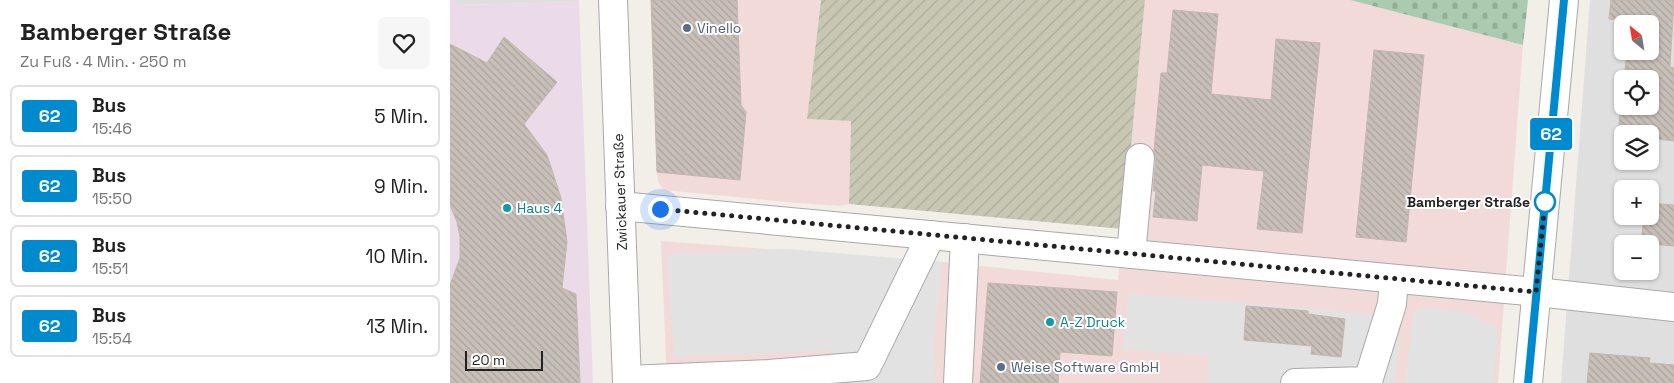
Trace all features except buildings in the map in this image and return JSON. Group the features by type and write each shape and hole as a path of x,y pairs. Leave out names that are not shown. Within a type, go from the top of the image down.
{"street":[{"name":"Zwickauer Straße","path":"612,0 627,382"},
{"path":"1528,383 1564,0"},
{"path":"1131,254 1140,158"},
{"path":"620,206 1536,292 1674,307"},
{"path":"627,382 831,377 867,366 931,235"},
{"path":"958,383 965,238"},
{"path":"1295,383 1368,380 1392,304 1394,279"}],"shaded area":[{"name":"Haus 4","path":"450,0 455,0 456,5 579,2 593,383 450,383"},
{"path":"455,0 579,0 579,2 455,5"},
{"path":"651,0 821,0 807,119 851,121 849,204 840,206 797,203 664,190 658,182 657,172"},
{"path":"821,0 1145,0 1123,229 849,204 851,121 807,119"},
{"path":"1145,0 1350,0 1523,45 1498,383 667,383 661,241 942,262 1118,280"},
{"path":"1590,0 1674,0 1674,383 1561,383"},
{"path":"789,249 942,262 934,341 935,383 838,383 834,350 674,357 667,254"},
{"path":"1128,293 1401,316 1395,383 1207,383 1209,356 1123,349"},
{"path":"1428,308 1466,312 1498,328 1493,383 1405,383 1414,312"}],"green space":[{"path":"1350,0 1528,0 1523,45"}],"bus line":[{"name":"62","path":"1528,383 1564,0"}],"place":[{"name":"Vinello","path":"687,28"},
{"name":"Bamberger Straße","path":"1545,202"},
{"name":"Haus 4","path":"507,208"},
{"name":"A-Z Druck","path":"1050,322"},
{"name":"Weise Software GmbH","path":"1001,367"}],"route":[{"path":"660,209 1536,292 1545,202"}]}
